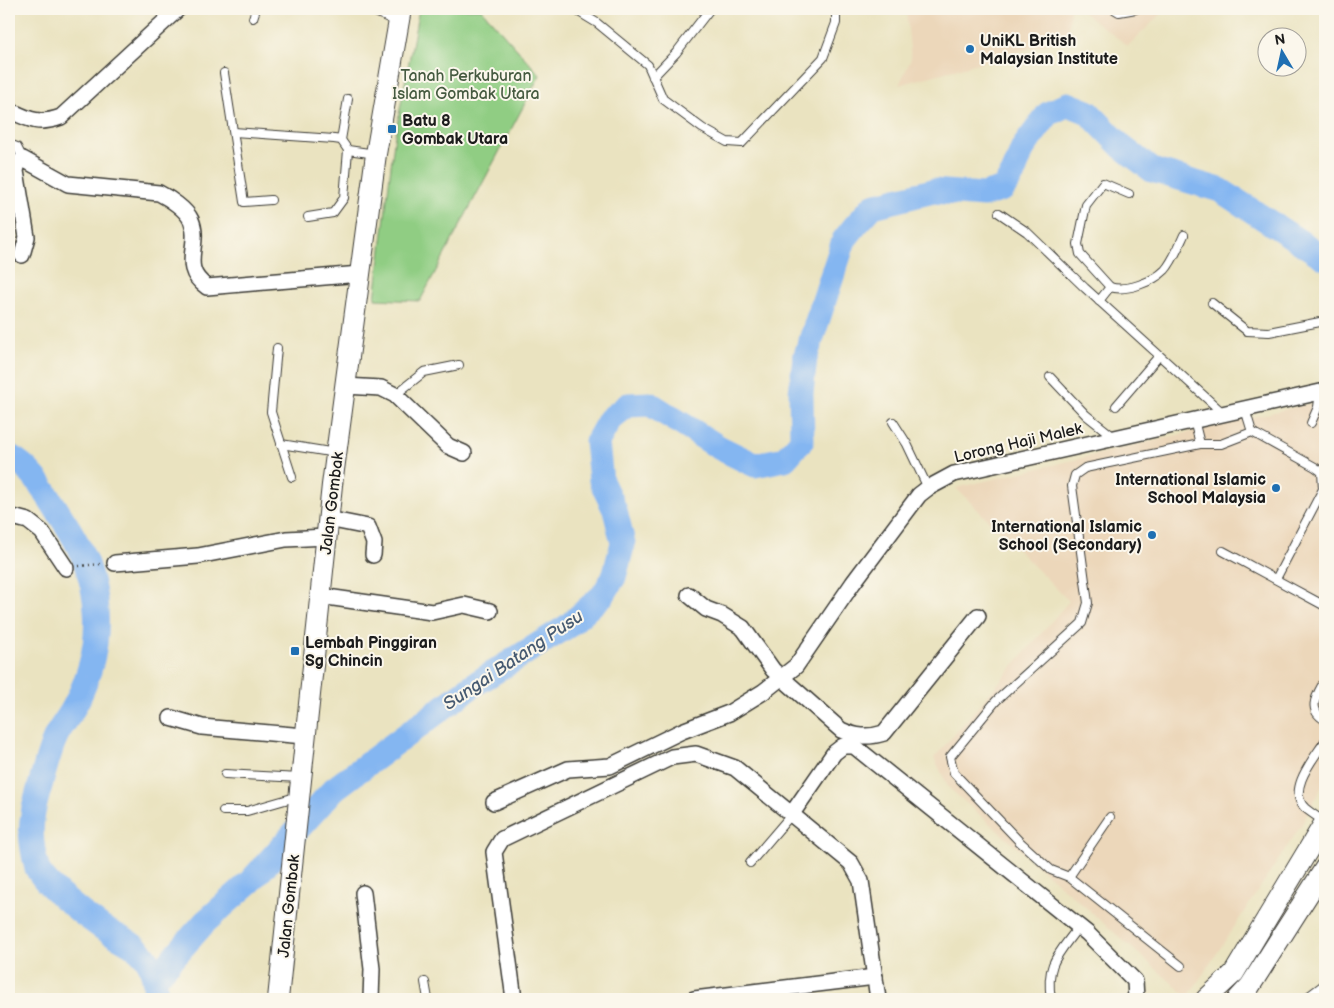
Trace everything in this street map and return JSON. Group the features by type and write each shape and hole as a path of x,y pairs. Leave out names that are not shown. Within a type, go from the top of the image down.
{"main road":[{"name":"Jalan Gombak","path":"278,999 304,736 336,453 376,154 400,16"},
{"path":"1206,999 1234,973 1325,822"},
{"path":"1238,999 1250,986 1325,868"}],"street":[{"path":"9,110 30,120 46,122 62,116 178,9"},
{"path":"22,255 27,236 16,171 18,163 23,159 68,184 159,193 169,198 191,218 193,228 191,265 196,280 207,287 360,274"},
{"path":"345,386 381,388 394,395 448,446 464,453"},
{"name":"Lorong Haji Malek","path":"494,802 568,769 610,766 682,731 729,713 763,692 796,666 853,583 920,495 928,488 954,474 1323,392"},
{"path":"9,516 28,521 42,532 66,568"},
{"path":"114,562 198,556 286,539 327,528 368,527 374,543 373,555"},
{"path":"689,595 706,608 743,628 780,677 841,730 854,736 874,736 884,733 978,616"},
{"path":"320,596 432,612 464,605 490,611"},
{"path":"170,718 202,727 304,736"},
{"path":"791,815 834,753 843,746 854,746 1079,926 1136,981 1136,999"},
{"path":"514,999 494,852 502,839 672,757 696,754 735,768 851,863 861,881 878,999"},
{"path":"363,893 372,969 370,999"},
{"path":"694,999 875,977"}],"lane":[{"path":"253,18 256,9"},
{"path":"369,9 400,16"},
{"path":"574,9 597,23 648,64 663,99 702,128 727,142 742,143 823,58 836,23 836,9"},
{"path":"653,77 676,53 710,9"},
{"path":"1114,9 1119,12 1136,9"},
{"path":"224,73 244,202 271,200"},
{"path":"308,216 332,213 344,198 348,150 341,140 348,99"},
{"path":"234,132 341,140"},
{"path":"9,144 17,148 23,159"},
{"path":"348,150 376,154"},
{"path":"1129,194 1102,182 1086,205 1078,244 1080,254 1110,287 1120,290 1144,282 1165,270 1184,235"},
{"path":"999,213 1027,232 1224,414"},
{"path":"1099,300 1110,287"},
{"path":"1212,303 1247,331 1269,332 1325,321"},
{"path":"277,348 271,412 292,477"},
{"path":"1116,406 1160,356"},
{"path":"394,395 424,372 459,365"},
{"path":"1050,377 1086,415 1115,438"},
{"path":"1311,423 1323,392"},
{"path":"1245,409 1252,432 1322,472 1323,489 1276,579"},
{"path":"1316,412 1325,410"},
{"path":"1194,420 1200,444"},
{"path":"893,422 907,444 928,488"},
{"path":"1181,966 1070,877 1051,870 1019,842 954,773 950,757 996,701 1082,623 1088,603 1072,486 1075,475 1085,468 1200,444 1222,444 1252,432"},
{"path":"281,444 336,453"},
{"path":"1223,551 1325,606"},
{"path":"1325,680 1313,702 1314,710 1325,720"},
{"path":"1325,740 1300,782 1298,797 1304,807 1325,822"},
{"path":"225,774 299,793"},
{"path":"223,811 247,811 299,793"},
{"path":"750,864 791,815"},
{"path":"1070,877 1110,817"},
{"path":"1051,999 1048,977 1051,964 1079,926"},
{"path":"425,982 428,999"},
{"path":"1305,999 1325,984"}],"path":[{"path":"66,568 114,562"}],"shaded area":[{"name":"UniKL British Malaysian Institute","path":"906,9 1070,9 1068,38 899,85 911,59"},
{"name":"UniKL British Malaysian Institute","path":"1079,9 1166,9 1128,46"},
{"path":"1325,402 1325,781 1302,824 1188,997 949,788 934,758 1069,601 956,488 1312,403"},
{"path":"1325,967 1325,999 1301,999"}],"green space":[{"name":"Tanah Perkuburan Islam Gombak Utara","path":"419,9 481,9 540,75 420,301 375,299 394,141"}],"waterway":[{"name":"Sungai Batang Pusu","path":"155,978 205,922 250,882 334,789 472,686 568,626 603,595 614,577 623,543 615,510 601,481 597,442 610,419 628,405 650,404 720,448 755,465 785,459 802,440 801,393 805,358 844,240 873,206 933,191 983,195 1003,189 1013,174 1023,148 1048,114 1068,104 1088,112 1122,147 1152,170 1220,190 1325,258"},
{"path":"9,456 18,461 33,475 76,541 93,587 96,611 96,635 85,683 74,707 54,741 35,802 31,834 37,868 48,883 76,908 101,927 132,944 143,953 150,964 153,974 156,999"}],"place":[{"name":"UniKL British Malaysian Institute","path":"970,49"},
{"name":"Batu 8 Gombak Utara","path":"392,129"},
{"name":"International Islamic School Malaysia","path":"1276,488"},
{"name":"International Islamic School (Secondary)","path":"1152,535"},
{"name":"Lembah Pinggiran Sg Chincin","path":"295,651"}]}
